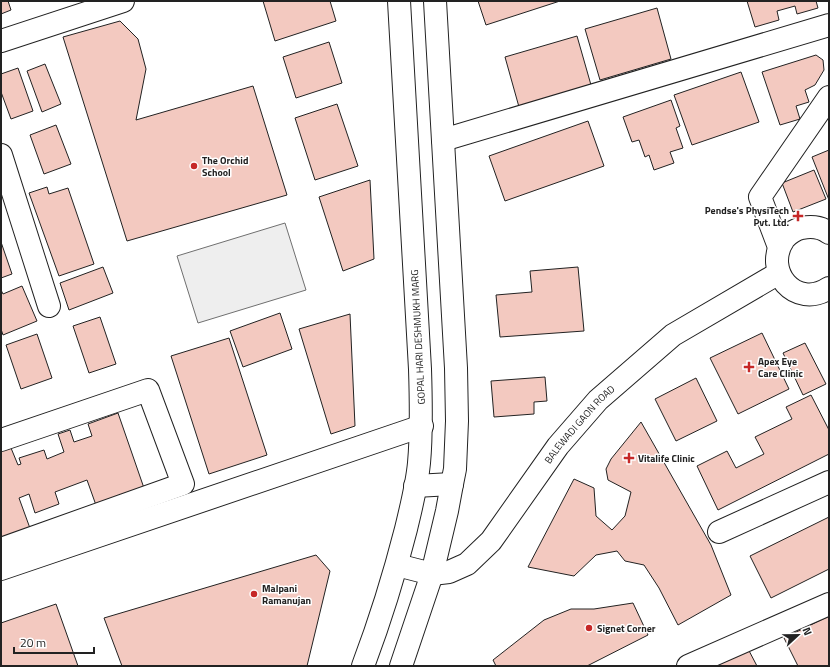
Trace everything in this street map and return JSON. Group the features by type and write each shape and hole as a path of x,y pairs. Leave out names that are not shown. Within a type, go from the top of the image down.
{"main road":[{"path":"1,41 123,1"},
{"name":"GOPAL HARI DESHMUKH MARG","path":"364,666 397,565 412,504 419,465 422,426 399,1"},
{"path":"401,666 432,574 455,469 457,421 456,368 435,1"},
{"path":"443,140 829,25"},
{"path":"779,247 760,197 829,97"},
{"path":"1,155 49,306"},
{"path":"827,296 810,295 798,292 786,284 779,273 776,260 779,247 787,236 798,229 811,227 828,232"},
{"name":"BALEWADI GAON ROAD","path":"397,565 432,574 449,572 467,564 491,541 558,446 598,400 673,335 779,273"},
{"path":"1,440 148,390 183,484 103,524 1,569"},
{"path":"1,549 103,524 422,426"},
{"path":"719,532 829,482"},
{"path":"415,486 452,484"},
{"path":"688,666 829,604"}],"shaded area":[{"path":"285,223 306,290 198,323 177,256"}],"building":[{"path":"1,1 8,1 11,10 1,14"},
{"path":"263,1 330,1 336,21 275,41"},
{"path":"478,1 560,1 486,25"},
{"path":"747,1 816,1 818,8 797,14 795,6 777,11 779,20 755,27"},
{"path":"657,8 671,59 600,80 585,29"},
{"path":"120,21 138,39 146,69 136,120 253,86 287,195 127,241 63,37"},
{"path":"577,36 591,85 519,107 505,57"},
{"path":"329,42 342,83 296,98 283,57"},
{"path":"816,55 823,60 824,70 815,85 805,90 809,102 796,106 800,119 780,125 762,72"},
{"path":"45,64 61,104 42,112 27,71"},
{"path":"18,68 33,111 11,119 1,92 1,74"},
{"path":"741,72 759,122 692,145 674,95"},
{"path":"671,100 680,126 676,128 683,148 670,152 674,163 654,170 649,155 645,157 639,140 632,142 623,117"},
{"path":"337,104 358,166 315,180 295,118"},
{"path":"588,121 604,166 505,201 489,156"},
{"path":"56,125 71,164 44,174 30,135"},
{"path":"829,150 829,200 812,157"},
{"path":"814,170 826,199 793,212 782,183"},
{"path":"370,180 374,259 343,271 319,197"},
{"path":"47,187 49,194 68,188 94,264 59,276 29,193"},
{"path":"1,242 12,274 1,278"},
{"path":"103,267 113,293 69,310 60,283"},
{"path":"578,267 584,331 500,337 496,295 532,292 530,271"},
{"path":"22,286 37,321 3,335 1,329 1,290 3,294"},
{"path":"280,313 292,349 243,367 230,331"},
{"path":"350,314 355,426 331,434 299,329"},
{"path":"100,317 116,364 89,373 73,326"},
{"path":"762,333 789,389 738,414 710,358"},
{"path":"37,334 52,378 21,389 6,345"},
{"path":"229,338 267,455 209,474 171,356"},
{"path":"805,343 826,384 803,395 783,353"},
{"path":"545,377 547,401 534,402 534,414 494,417 491,381"},
{"path":"696,378 717,421 676,441 655,399"},
{"path":"811,395 829,430 829,454 718,510 697,466 727,451 736,468 764,454 755,437 792,419 786,407"},
{"path":"118,413 145,491 97,508 87,480 55,492 59,504 35,513 29,494 19,498 31,531 1,542 1,451 11,448 18,465 21,464 19,458 44,450 47,459 64,452 58,434 70,430 74,442 92,436 88,424"},
{"path":"641,422 711,545 731,595 678,625 659,588 644,565 625,561 617,551 596,555 574,576 528,567 574,479 594,488 596,516 612,530 625,516 631,492 608,480 606,469 611,459"},
{"path":"829,517 829,569 771,598 750,556"},
{"name":"Malpani Ramanujan","path":"316,555 330,571 307,666 122,666 104,618"},
{"name":"Signet Corner","path":"633,603 648,635 587,666 496,666 493,660 544,620 571,609 594,609"},
{"path":"56,604 78,666 1,666 1,623"},
{"path":"829,616 829,666 798,666 784,638"},
{"path":"746,645 757,666 714,666"}],"place":[{"name":"The Orchid School","path":"194,166"},
{"name":"Pendse's PhysiTech Pvt. Ltd.","path":"798,216"},
{"name":"Apex Eye Care Clinic","path":"749,367"},
{"name":"Vitalife Clinic","path":"629,458"},
{"name":"Malpani Ramanujan","path":"254,594"},
{"name":"Signet Corner","path":"589,628"}]}
